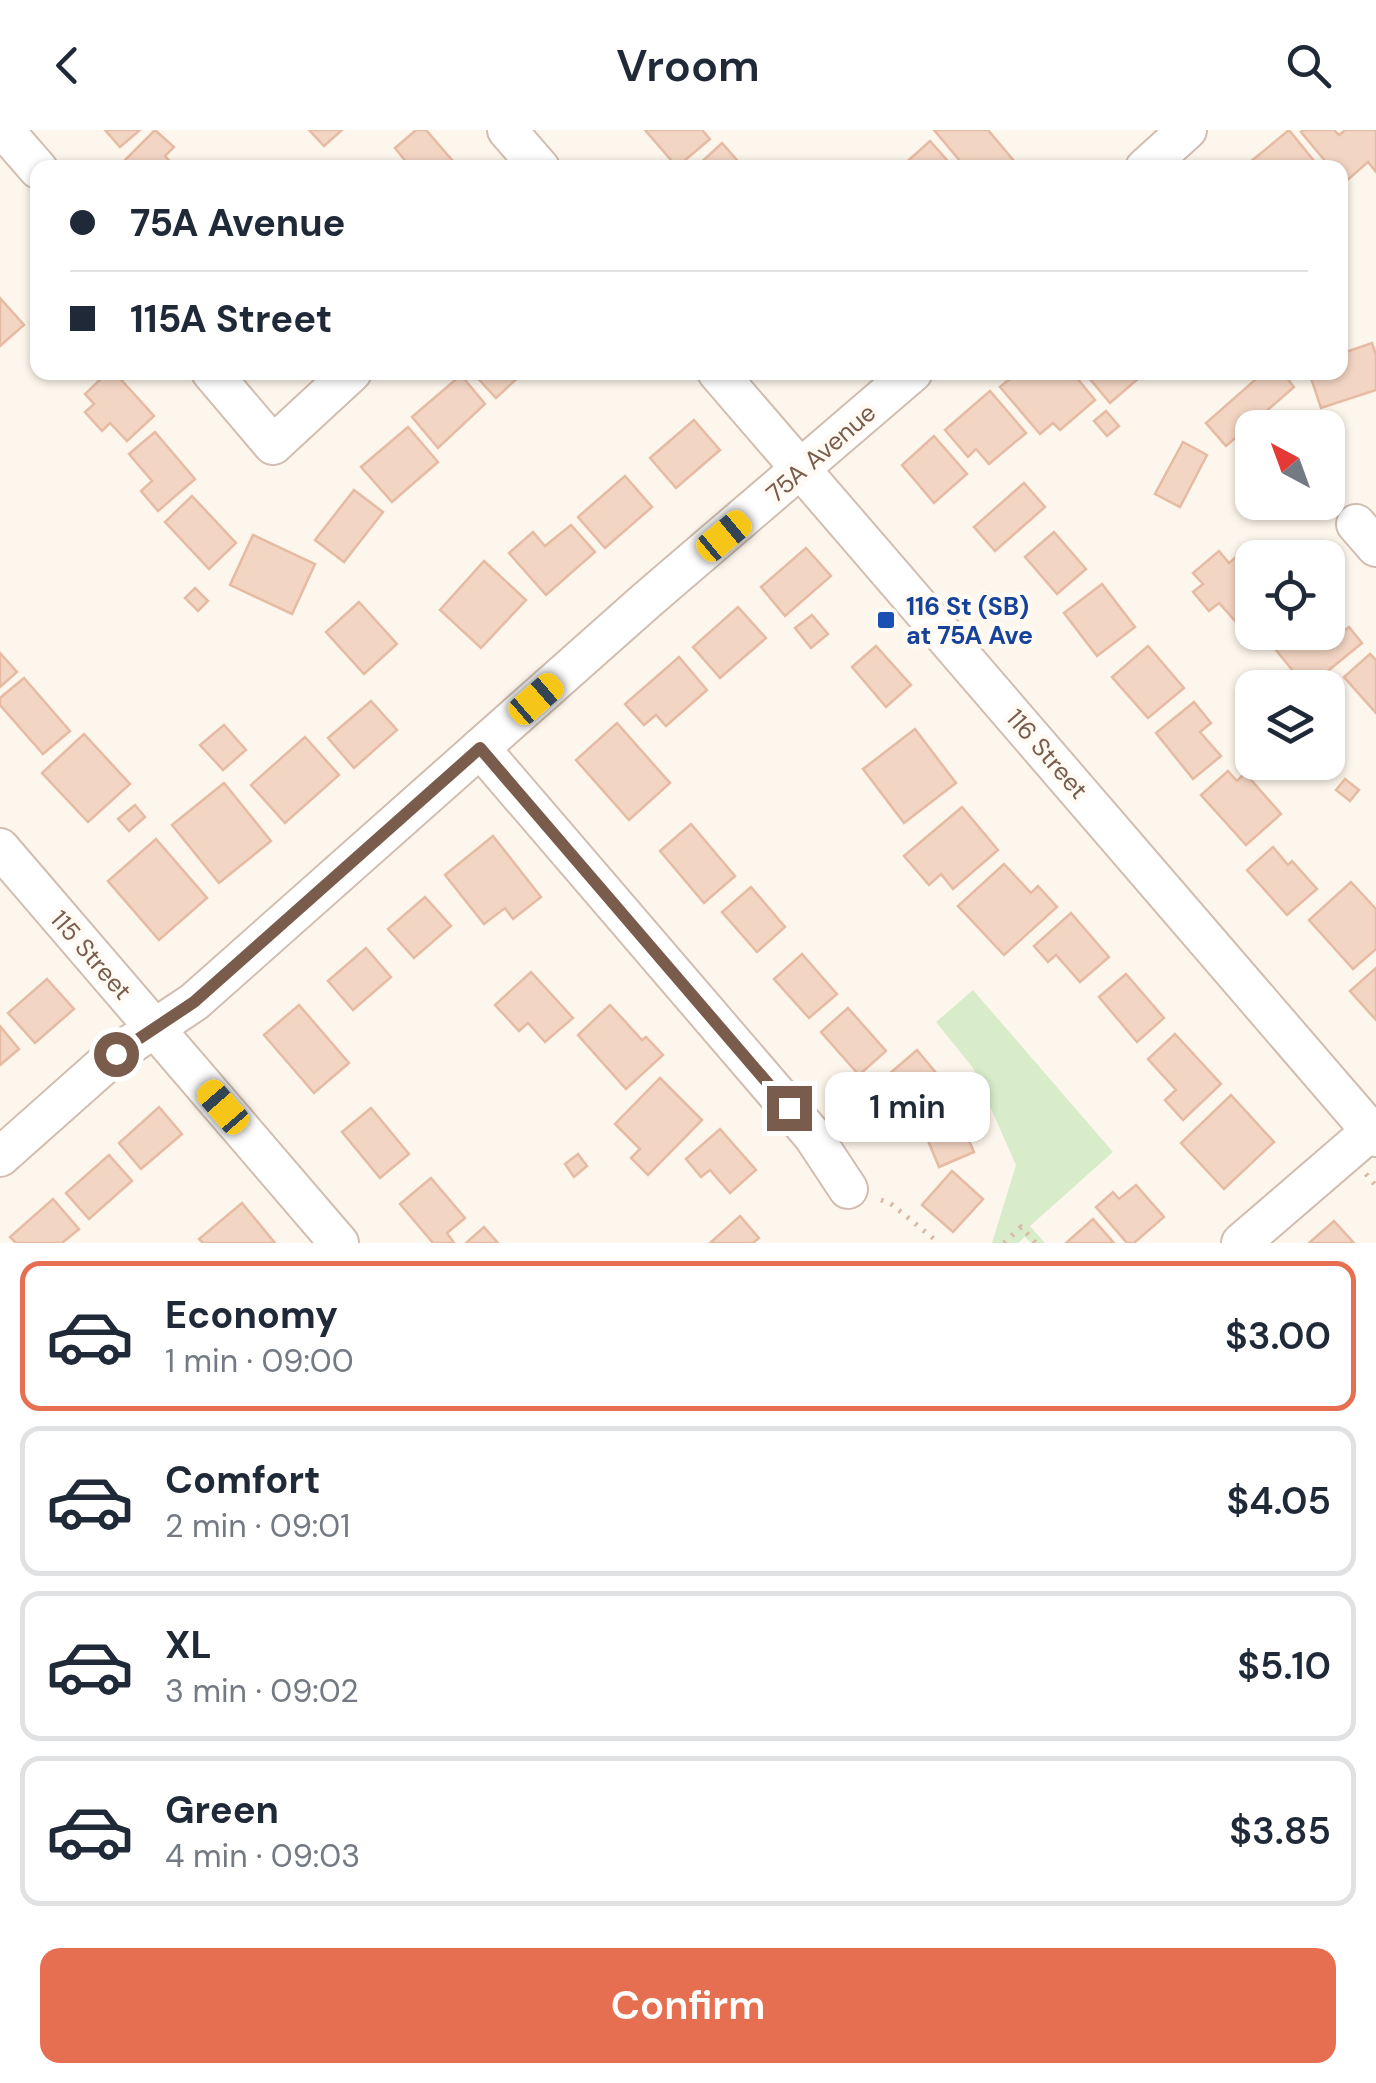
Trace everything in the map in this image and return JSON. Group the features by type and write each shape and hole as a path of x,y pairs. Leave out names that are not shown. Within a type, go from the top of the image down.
{"street":[{"path":"4,130 30,160"},
{"path":"508,130 533,160"},
{"path":"1154,160 1187,130"},
{"path":"218,380 273,445 343,380"},
{"name":"116 Street","path":"724,380 1370,1146"},
{"name":"75A Avenue","path":"0,1157 116,1054 208,990 648,600 904,380"},
{"path":"480,748 864,1195"},
{"name":"115 Street","path":"0,848 339,1243"},
{"path":"1241,1243 1370,1146"}],"path":[{"path":"1370,1146 1376,1186"},
{"path":"864,1195 890,1204 939,1243"},
{"path":"1004,1243 1021,1227 1036,1243"}],"green space":[{"path":"973,990 1113,1152 1030,1226 1045,1243 1031,1243 1025,1237 1018,1243 992,1243 1016,1165 973,1068 936,1022"}],"building":[{"path":"105,130 140,130 120,147"},
{"path":"155,130 174,147 165,156 169,160 125,160"},
{"path":"309,130 342,130 324,146"},
{"path":"416,130 426,130 452,160 405,160 395,148"},
{"path":"645,130 702,130 710,139 685,160 671,160"},
{"path":"934,130 988,130 1013,160 959,160"},
{"path":"1289,130 1313,160 1253,160"},
{"path":"1334,130 1339,135 1345,130 1376,130 1376,172 1368,162 1348,180 1348,160 1324,160 1301,132"},
{"path":"930,141 947,160 909,160"},
{"path":"722,143 737,160 704,160"},
{"path":"0,298 24,325 0,346"},
{"path":"1372,343 1376,390 1321,408 1312,380 1348,380 1348,351"},
{"path":"100,380 121,380 154,416 127,441 110,423 102,431 85,412 94,404 85,394"},
{"path":"455,380 465,380 485,404 438,448 412,417"},
{"path":"479,380 515,380 496,398"},
{"path":"1008,380 1079,380 1095,400 1060,430 1053,423 1040,434 1000,387"},
{"path":"1091,380 1137,380 1110,403"},
{"path":"1255,380 1288,380 1294,387 1267,410 1235,410 1235,438 1226,446 1206,423"},
{"path":"990,391 1026,433 989,464 976,449 968,457 945,430"},
{"path":"1106,411 1119,426 1107,436 1094,421"},
{"path":"694,420 720,450 676,488 650,458"},
{"path":"408,427 438,462 392,502 361,467"},
{"path":"155,432 195,479 158,511 141,491 152,481 129,454"},
{"path":"934,436 967,474 934,503 902,465"},
{"path":"1183,442 1207,455 1180,507 1155,494"},
{"path":"625,476 652,507 605,548 578,517"},
{"path":"1024,483 1045,507 995,551 974,527"},
{"path":"354,490 383,512 344,562 315,540"},
{"path":"192,496 236,543 209,569 165,522"},
{"path":"571,525 595,552 546,595 509,553 533,532 545,546"},
{"path":"1054,532 1086,569 1057,594 1025,557"},
{"path":"253,535 315,564 292,614 230,585"},
{"path":"806,548 831,576 785,616 761,587"},
{"path":"1219,551 1229,563 1235,558 1235,621 1219,603 1209,611 1193,592 1203,584 1193,573"},
{"path":"484,561 526,600 481,648 440,610"},
{"path":"1102,584 1135,627 1097,656 1064,613"},
{"path":"195,588 208,601 198,611 185,598"},
{"path":"359,602 397,644 364,674 326,632"},
{"path":"738,607 766,638 720,678 693,647"},
{"path":"812,615 828,634 811,648 795,628"},
{"path":"1349,627 1362,643 1329,670 1292,670 1276,650 1345,650 1345,630"},
{"path":"876,646 911,685 886,707 852,667"},
{"path":"1148,646 1184,688 1148,718 1112,677"},
{"path":"0,653 17,672 0,687"},
{"path":"1370,654 1376,660 1376,713 1345,678"},
{"path":"679,657 707,690 666,726 656,715 644,725 625,704"},
{"path":"24,678 70,731 43,754 0,705 0,698"},
{"path":"371,701 397,730 354,768 328,738"},
{"path":"1194,702 1211,723 1200,732 1221,756 1193,779 1156,733"},
{"path":"617,723 670,783 629,820 576,760"},
{"path":"224,725 246,750 223,770 200,745"},
{"path":"915,729 956,783 904,823 863,769"},
{"path":"84,734 130,784 88,822 42,773"},
{"path":"305,737 339,775 285,823 251,785"},
{"path":"1228,771 1237,781 1251,780 1281,814 1246,845 1201,795"},
{"path":"1345,779 1359,790 1350,801 1336,790"},
{"path":"224,783 271,841 219,883 172,825"},
{"path":"135,805 145,817 129,831 118,819"},
{"path":"962,807 998,850 953,889 941,874 929,885 904,856"},
{"path":"691,824 735,876 704,903 660,851"},
{"path":"493,836 541,897 513,919 505,908 484,924 445,875"},
{"path":"156,839 207,898 159,940 108,881"},
{"path":"1273,847 1317,889 1287,915 1247,870"},
{"path":"1004,864 1031,893 1038,886 1057,907 1004,955 958,906"},
{"path":"1351,882 1376,909 1376,949 1353,969 1309,920"},
{"path":"751,887 785,927 757,952 722,912"},
{"path":"425,897 451,926 414,958 388,929"},
{"path":"1071,913 1109,957 1080,982 1056,955 1048,962 1034,946"},
{"path":"366,948 391,977 353,1010 328,981"},
{"path":"802,954 837,994 809,1018 774,979"},
{"path":"1376,968 1376,1020 1350,991"},
{"path":"531,972 573,1018 545,1042 528,1023 519,1031 495,1005"},
{"path":"1126,974 1164,1018 1137,1042 1099,997"},
{"path":"47,979 74,1009 35,1043 8,1013"},
{"path":"299,1005 349,1063 314,1093 264,1035"},
{"path":"610,1005 642,1040 646,1037 663,1055 626,1089 578,1035"},
{"path":"848,1008 886,1051 859,1075 821,1032"},
{"path":"0,1026 19,1049 0,1065"},
{"path":"1175,1034 1221,1084 1183,1120 1165,1100 1176,1090 1148,1059"},
{"path":"917,1050 942,1080 925,1095 932,1104 914,1119 881,1081"},
{"path":"660,1078 702,1120 648,1175 631,1158 640,1149 615,1124"},
{"path":"1231,1095 1274,1142 1224,1189 1181,1143"},
{"path":"159,1107 182,1134 141,1169 119,1143"},
{"path":"371,1108 409,1154 380,1178 342,1132"},
{"path":"956,1110 974,1152 939,1167 921,1124"},
{"path":"720,1129 756,1170 730,1193 710,1170 701,1177 686,1159"},
{"path":"578,1154 587,1166 574,1177 565,1164"},
{"path":"109,1155 132,1181 89,1219 66,1193"},
{"path":"952,1171 983,1199 953,1232 922,1205"},
{"path":"431,1178 465,1218 447,1233 454,1243 433,1243 400,1204"},
{"path":"1136,1185 1164,1217 1134,1243 1127,1243 1096,1207 1113,1192 1119,1199"},
{"path":"53,1199 79,1229 62,1243 16,1243 10,1237"},
{"path":"242,1203 275,1243 203,1243 199,1239"},
{"path":"740,1216 759,1238 753,1243 710,1243"},
{"path":"1093,1219 1114,1243 1066,1243"},
{"path":"1334,1221 1354,1243 1309,1243"},
{"path":"484,1227 498,1243 466,1243"}],"place":[{"name":"116 St (SB) at 75A Ave","path":"886,620"}],"route":[{"path":"116,1054 194,1002 480,748 789,1108"}]}
